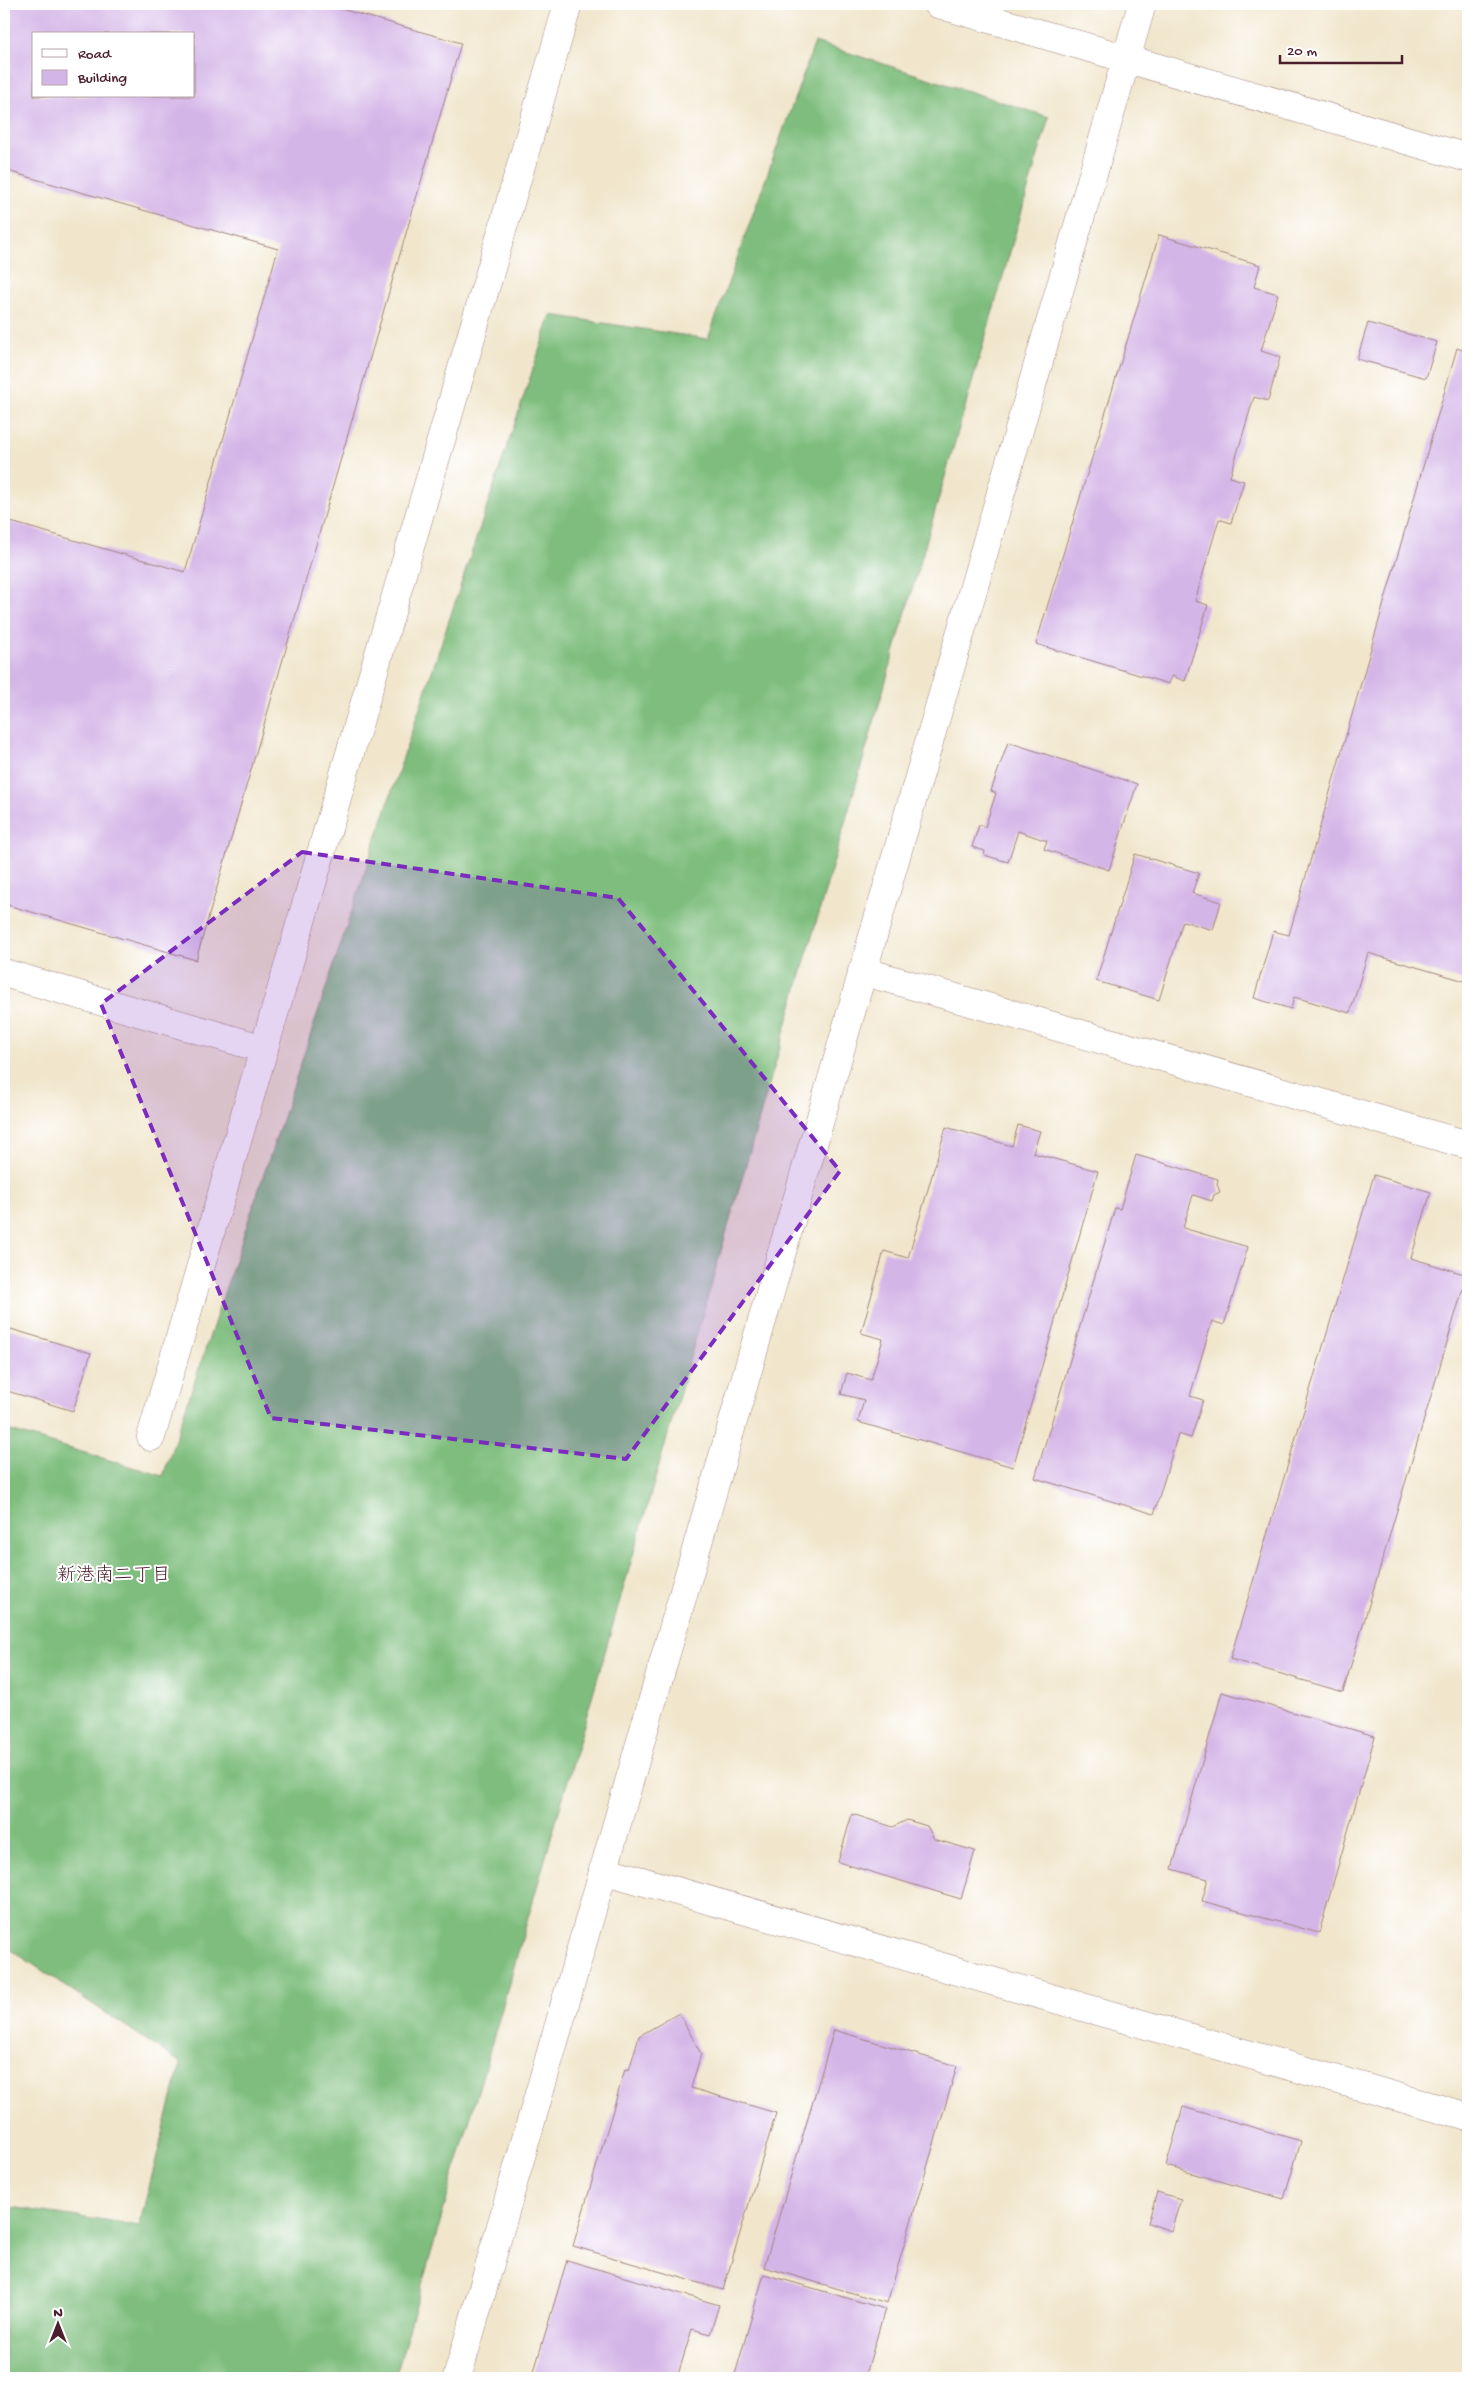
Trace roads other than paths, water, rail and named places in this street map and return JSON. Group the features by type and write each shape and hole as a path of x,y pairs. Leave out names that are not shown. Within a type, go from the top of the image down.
{"street":[{"path":"151,1437 568,4"},
{"path":"938,4 1468,158"},
{"path":"456,2378 1142,4"},
{"path":"862,971 1468,1145"},
{"path":"4,973 264,1049"},
{"path":"603,1870 1468,2117"}],"district":[{"name":"新港南二丁目","path":"114,1576"}]}
